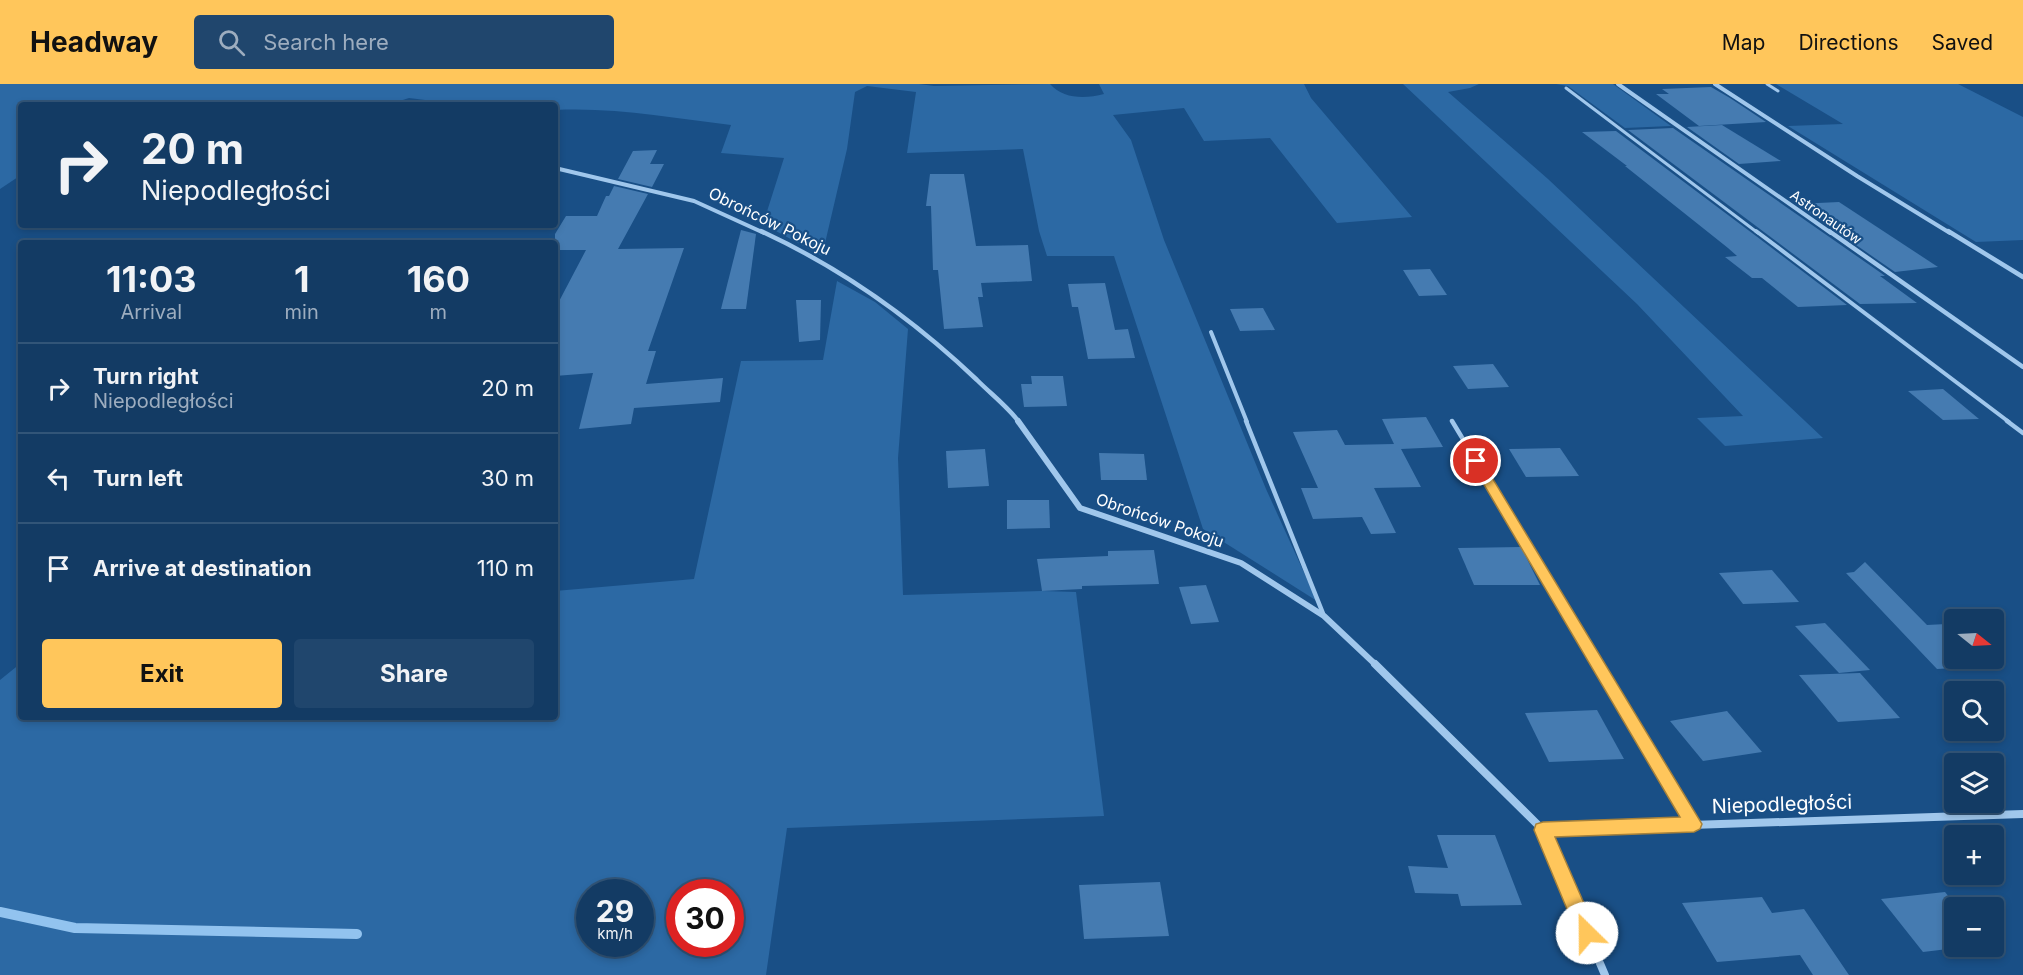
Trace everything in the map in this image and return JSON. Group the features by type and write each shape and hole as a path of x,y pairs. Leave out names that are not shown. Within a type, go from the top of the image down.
{"street":[{"name":"Astronautów","path":"1618,84 2023,367"},
{"path":"1715,84 1857,176 2023,277"},
{"name":"Obrońców Pokoju","path":"558,169 694,201 806,252 886,303 945,350 1016,418 1080,508 1241,563 1324,616 1421,707 1543,830 1605,975"},
{"name":"Niepodległości","path":"1543,830 2023,814"}],"lane":[{"path":"1767,84 1778,91"},
{"path":"1566,88 2023,433"},
{"path":"1211,332 1324,616"},
{"path":"1452,421 1694,824"}],"shaded area":[{"path":"0,84 919,84 934,86 1050,84 1061,93 1089,97 1104,94 1099,84 1304,84 1311,98 1412,217 1337,223 1270,138 1204,141 1184,108 1113,115 1131,140 1164,240 1266,489 1317,601 1203,529 1114,256 1047,256 1039,231 1023,149 907,153 916,92 867,86 855,92 847,149 822,256 763,224 784,158 721,153 731,125 621,112 558,110 558,102 441,102 409,98 396,102 18,102 18,177 0,189"},
{"path":"1403,84 1479,84 1448,92 1548,179 1823,438 1725,446 1697,418 1743,416 1637,304"},
{"path":"1556,84 1613,84 1671,126 1625,128 1568,86"},
{"path":"1776,84 1958,84 2023,117 2023,240 1976,242 1788,126 1843,124"},
{"path":"837,281 875,302 908,329 898,458 903,595 1076,592 1104,816 787,828 766,975 0,975 0,680 18,665 18,720 558,720 558,591 694,579 741,361 823,360"}],"building":[{"path":"1711,87 1766,122 1699,126 1656,94 1669,94 1662,89"},
{"path":"1722,125 1781,161 1739,164 1687,127"},
{"path":"1673,128 1881,273 1885,276 1880,276 1917,303 1860,304 1628,130"},
{"path":"1616,131 1847,305 1798,307 1762,278 1752,278 1725,257 1737,256 1728,248 1582,132"},
{"path":"657,150 650,164 664,164 652,187 618,179 633,151"},
{"path":"930,174 964,174 976,246 1028,245 1032,281 981,283 983,297 978,297 983,327 944,329 938,270 933,270 931,206 926,206"},
{"path":"614,186 648,194 618,249 684,248 648,351 656,351 646,384 723,378 720,402 634,408 631,424 579,429 593,373 558,376 558,303 586,250 558,250 558,240 555,240 555,234 566,216 597,216 606,196 609,196"},
{"path":"1839,202 1938,267 1895,272 1797,204"},
{"path":"741,230 756,234 746,309 721,309"},
{"path":"1430,269 1447,295 1419,296 1403,270"},
{"path":"1105,283 1115,330 1128,329 1135,358 1088,359 1078,307 1072,307 1068,284"},
{"path":"796,300 821,300 820,340 799,342"},
{"path":"1263,308 1275,330 1240,331 1230,309"},
{"path":"1493,364 1509,387 1468,389 1453,366"},
{"path":"1031,376 1063,376 1067,406 1024,407 1021,384 1032,384"},
{"path":"1943,389 1979,419 1943,420 1908,391"},
{"path":"1426,417 1443,447 1401,449 1421,487 1374,488 1396,533 1371,534 1362,517 1313,519 1301,488 1318,488 1293,432 1337,430 1345,445 1394,444 1382,419"},
{"path":"1560,448 1579,476 1526,477 1509,449"},
{"path":"985,449 989,486 948,488 946,451"},
{"path":"1099,453 1144,454 1147,480 1101,480"},
{"path":"1007,500 1049,500 1050,528 1007,529"},
{"path":"1521,547 1540,585 1474,585 1458,548"},
{"path":"1154,550 1159,584 1082,586 1082,589 1042,591 1037,559 1108,556 1108,551"},
{"path":"1865,562 1927,625 1944,624 1944,669 1937,669 1846,573 1854,572"},
{"path":"1772,570 1799,602 1743,604 1719,573"},
{"path":"1206,585 1219,622 1191,624 1179,587"},
{"path":"1825,623 1870,670 1839,673 1795,626"},
{"path":"1860,673 1900,718 1838,722 1799,675"},
{"path":"1597,710 1624,759 1549,762 1525,713"},
{"path":"1727,711 1762,752 1703,761 1670,721"},
{"path":"1437,835 1495,835 1522,905 1461,906 1458,894 1415,893 1408,866 1448,868"},
{"path":"1160,882 1169,936 1084,939 1079,885"},
{"path":"1945,892 1949,897 1944,897 1944,949 1923,952 1881,899"},
{"path":"1762,897 1772,913 1804,909 1849,975 1813,975 1800,955 1717,962 1682,903"}],"waterway":[{"path":"0,912 75,928 357,934"}],"route":[{"path":"1476,461 1694,824 1543,830 1587,933"}]}
